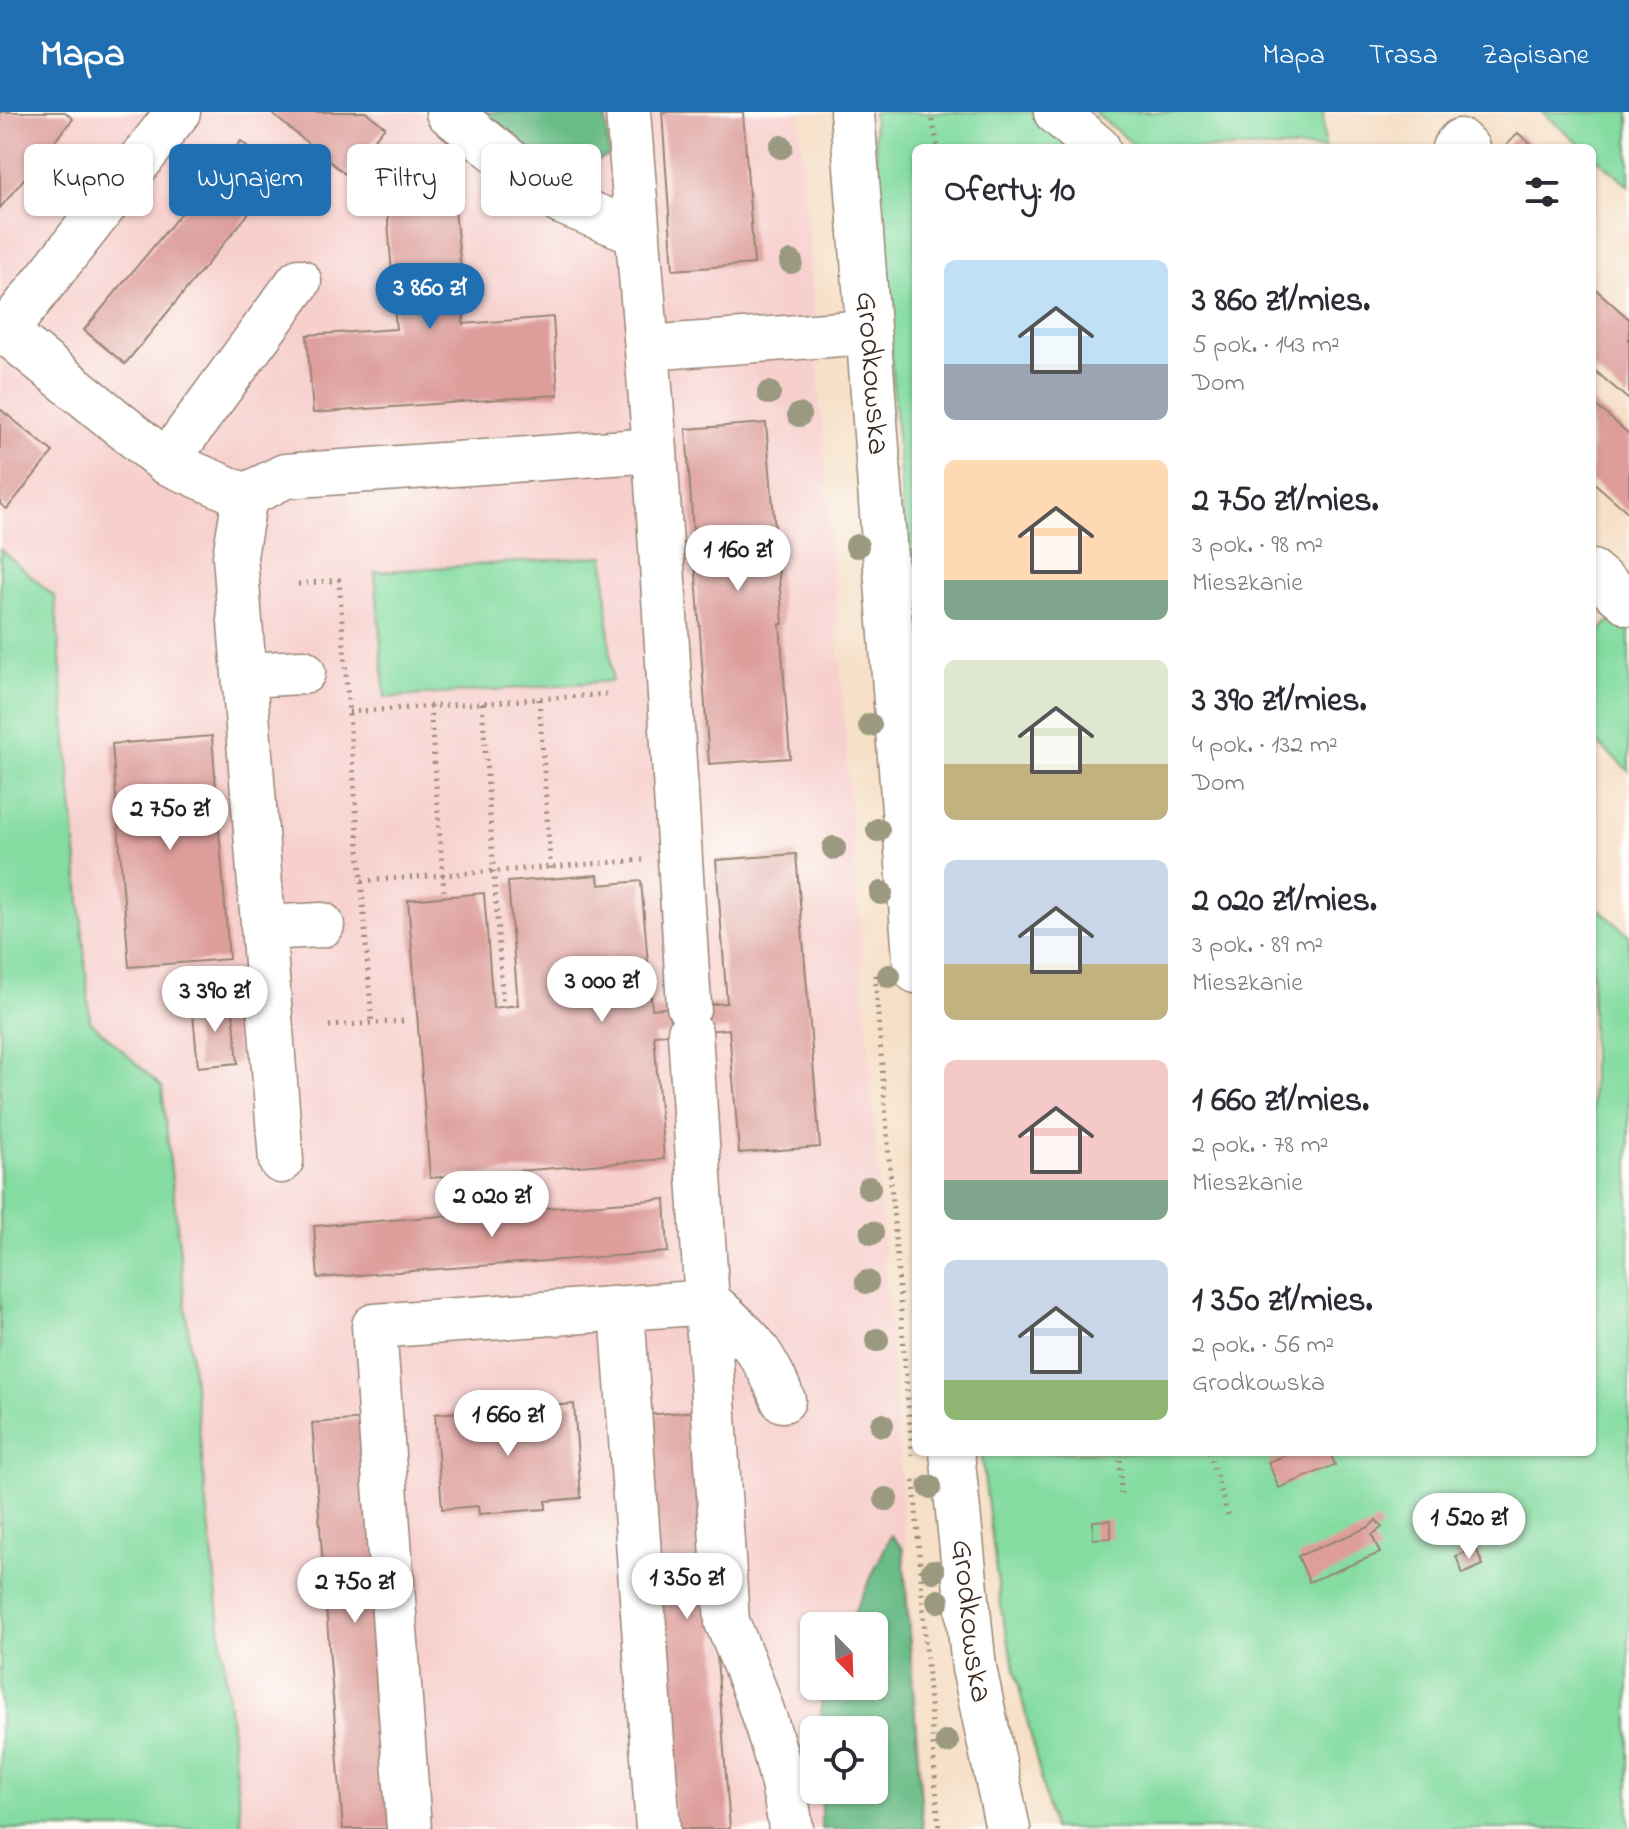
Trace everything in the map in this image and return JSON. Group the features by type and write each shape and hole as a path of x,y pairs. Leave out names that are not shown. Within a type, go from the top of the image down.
{"main road":[{"path":"178,112 2,330 166,462 245,496 285,476 655,450"},
{"path":"448,112 561,202 638,233"},
{"path":"628,112 655,450 727,1622 765,1710 787,1795 791,1829"},
{"name":"Grodkowska","path":"852,112 868,332 896,972"},
{"path":"1056,112 1093,144"},
{"path":"166,462 299,281"},
{"path":"647,348 868,332"},
{"path":"245,496 235,556 281,1161"},
{"path":"1596,575 1629,603"},
{"path":"244,675 303,672"},
{"path":"263,928 322,925"},
{"path":"409,1829 374,1326 709,1302 745,1333 767,1360 783,1400"},
{"path":"622,1309 658,1829"},
{"name":"Grodkowska","path":"952,1456 964,1598 1008,1829"},
{"path":"975,1829 998,1786"}],"path":[{"path":"931,112 937,144"},
{"path":"298,584 339,580 372,1024"},
{"path":"349,712 609,694"},
{"path":"539,699 551,870"},
{"path":"482,703 503,1004"},
{"path":"430,706 444,891"},
{"path":"361,881 551,870 680,858"},
{"path":"896,972 912,1291"},
{"path":"329,1026 404,1021"},
{"path":"920,1456 939,1829"},
{"path":"1120,1456 1121,1498"},
{"path":"1210,1456 1228,1515"}],"shaded area":[{"path":"0,112 799,112 923,1780 917,1829 242,1829 162,1087 90,1022 55,597 0,549"}],"green space":[{"path":"476,112 605,112 609,156 601,159 601,144 513,144"},
{"path":"873,112 1039,112 1076,144 912,144 912,638"},
{"path":"1094,112 1323,112 1325,144 1133,144"},
{"path":"1542,112 1629,112 1629,186 1596,157 1596,144 1579,144"},
{"path":"0,549 55,597 90,1021 162,1087 242,1829 0,1829"},
{"path":"604,556 612,681 385,698 375,572"},
{"path":"1619,610 1629,618 1629,771 1596,742 1596,636"},
{"path":"1596,906 1629,935 1629,1829 1053,1829 1002,1615 982,1456 1596,1456"},
{"path":"891,1535 903,1549 923,1829 821,1829 821,1804 888,1804 888,1716 821,1716 821,1700 888,1700 888,1612 855,1612"}],"building":[{"path":"0,112 65,112 73,119 52,144 24,144 24,179 0,208"},
{"path":"270,112 366,112 385,127 371,144 347,144 345,174 331,162 331,144 309,144"},
{"path":"662,112 743,112 754,264 673,270"},
{"path":"1518,133 1530,144 1508,144"},
{"path":"179,216 247,216 125,364 84,330"},
{"path":"388,216 456,216 465,310 463,324 553,317 558,395 313,413 307,335 396,329"},
{"path":"1596,290 1629,319 1629,400 1596,371"},
{"path":"1596,405 1629,434 1629,513 1596,484"},
{"path":"0,409 53,452 7,509 0,504"},
{"path":"766,423 783,624 780,624 790,758 709,764 686,429"},
{"path":"212,736 229,959 129,967 112,744"},
{"path":"796,854 820,1147 739,1153 729,1029 654,1035 664,1159 430,1178 408,900 484,893 493,1008 518,1005 508,882 598,875 599,885 641,881 652,1009 727,1003 716,860"},
{"path":"232,1001 238,1063 198,1067 192,1004"},
{"path":"665,1199 668,1252 318,1278 314,1226"},
{"path":"574,1404 581,1498 546,1501 546,1509 479,1514 478,1506 442,1509 435,1414"},
{"path":"698,1411 730,1829 675,1829 644,1415"},
{"path":"367,1419 398,1829 343,1829 312,1423"},
{"path":"1284,1456 1332,1456 1335,1465 1279,1488 1268,1462"},
{"path":"1111,1520 1111,1538 1093,1539 1093,1521"},
{"path":"1376,1520 1382,1527 1372,1535 1380,1553 1309,1582 1298,1556 1369,1527"},
{"path":"1476,1548 1483,1565 1463,1574 1456,1556"}]}
